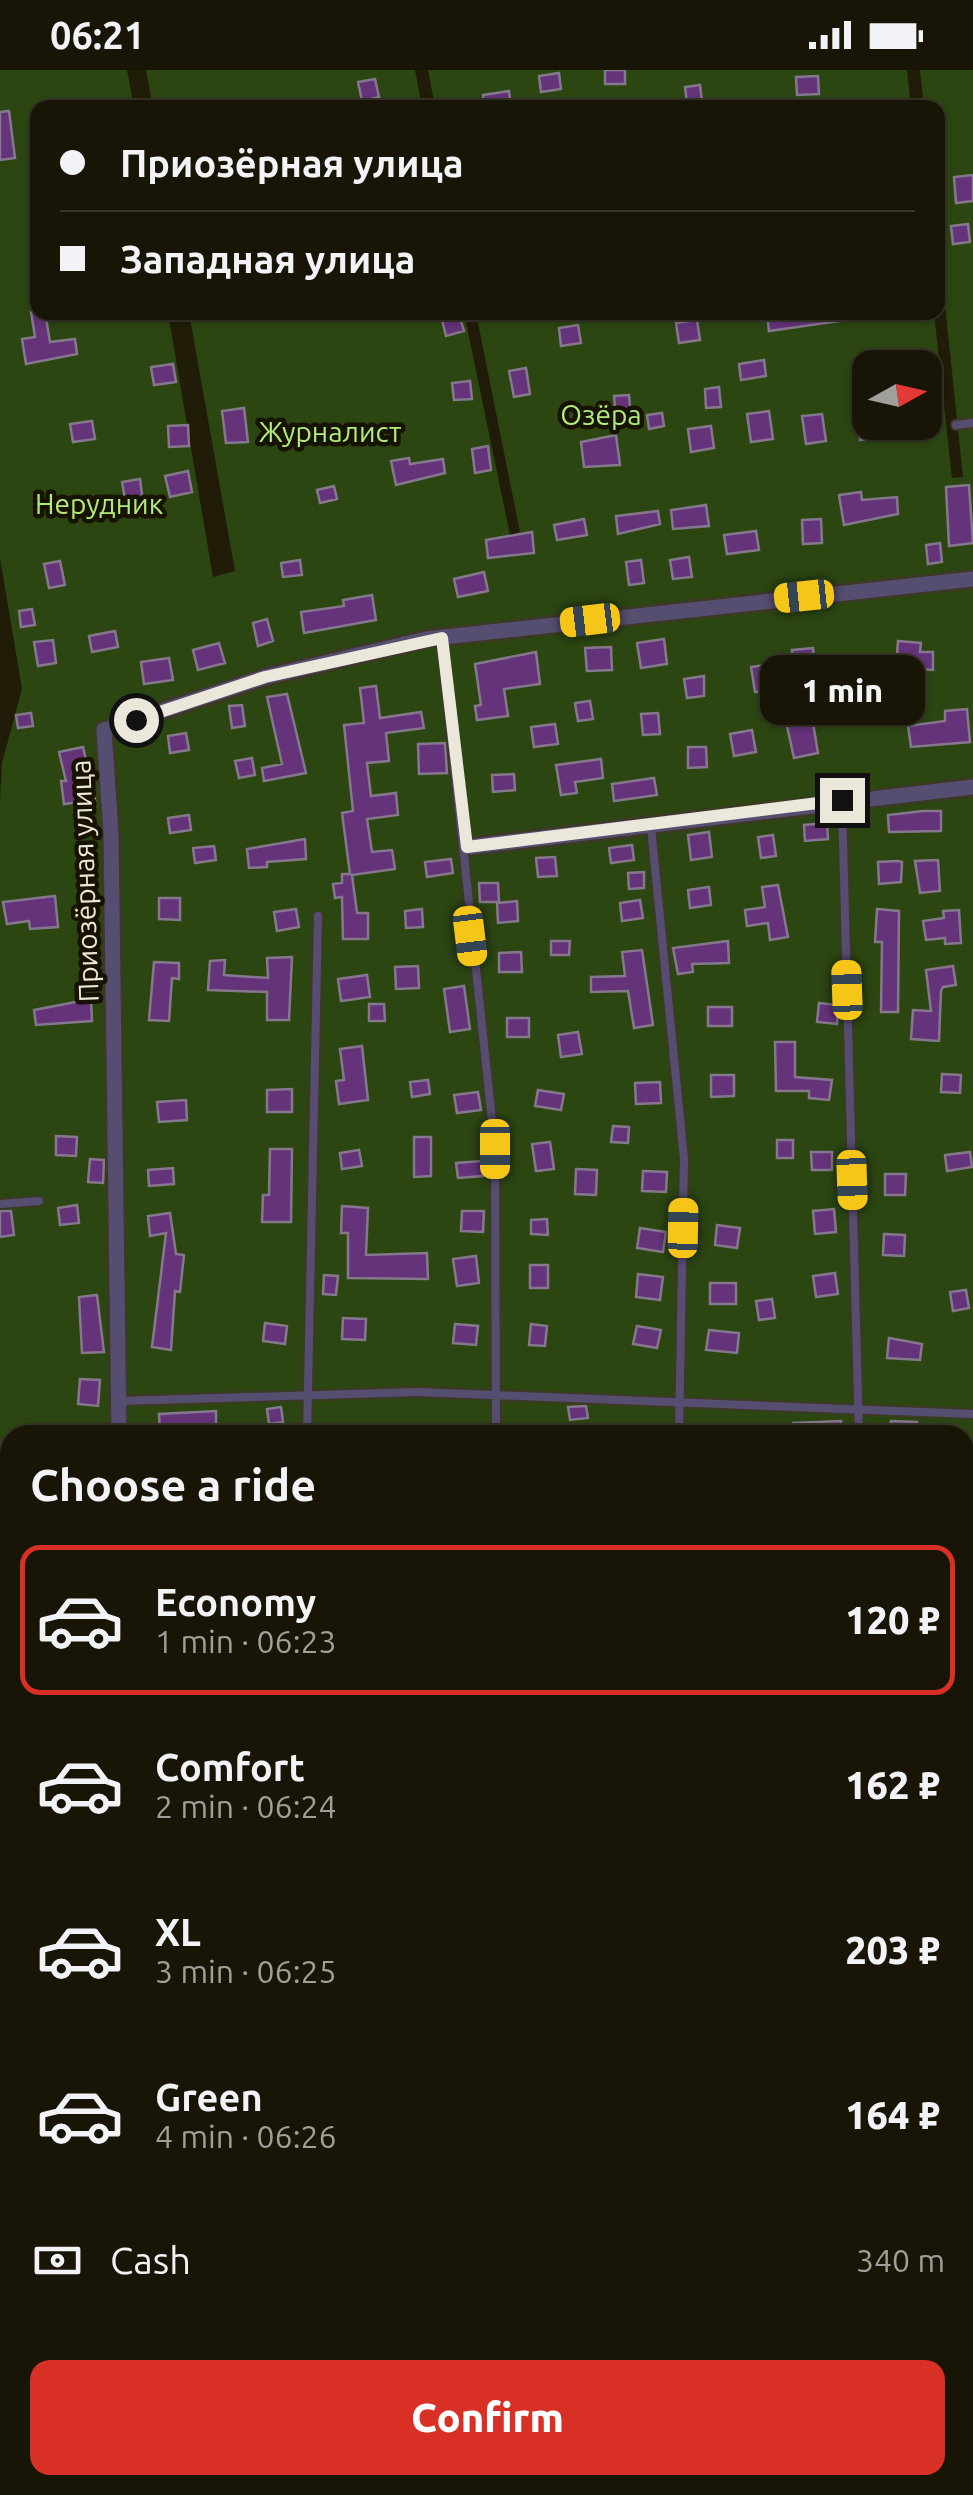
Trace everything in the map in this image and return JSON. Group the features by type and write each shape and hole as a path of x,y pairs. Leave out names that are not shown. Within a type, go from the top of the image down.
{"street":[{"name":"Приозёрная улица","path":"118,1425 111,832 104,730 265,677 442,638 973,579"},
{"path":"467,847 973,786"}],"lane":[{"path":"956,426 973,423"},
{"path":"442,638 467,847 470,936 495,1149 496,1425"},
{"path":"842,800 860,1425"},
{"path":"650,827 684,1159 679,1425"},
{"path":"308,1425 318,916"},
{"path":"0,1204 39,1200"},
{"path":"119,1401 308,1393 496,1395 973,1414"}],"green space":[{"path":"0,70 127,70 133,100 30,100 30,320 169,320 213,577 235,571 190,320 465,320 510,535 520,532 477,320 935,320 938,350 852,350 852,440 942,440 942,386 952,478 963,477 945,305 945,100 923,100 920,70 973,70 973,1425 0,1425 2,763 22,689 0,558"},
{"path":"146,70 415,70 421,100 152,100"},
{"path":"428,70 907,70 910,100 434,100"}],"building":[{"path":"605,70 625,70 625,84 605,84"},
{"path":"559,73 561,89 541,92 539,76"},
{"path":"818,76 819,94 797,95 796,77"},
{"path":"375,79 379,97 362,100 358,82"},
{"path":"700,85 702,100 687,100 685,87"},
{"path":"509,91 510,100 483,100 483,95"},
{"path":"9,111 15,158 0,160 0,112"},
{"path":"973,175 973,201 956,203 954,177"},
{"path":"968,224 970,242 953,244 951,226"},
{"path":"32,320 46,320 50,342 75,339 77,354 26,364 22,339 35,337"},
{"path":"442,320 461,320 464,331 446,336"},
{"path":"697,320 700,340 679,343 676,323"},
{"path":"768,320 840,320 840,321 769,331"},
{"path":"578,325 581,343 561,346 559,328"},
{"path":"764,360 766,376 741,380 739,364"},
{"path":"173,364 176,382 154,385 151,367"},
{"path":"526,368 530,394 514,397 509,371"},
{"path":"470,381 472,399 454,400 452,383"},
{"path":"719,387 721,407 706,408 705,389"},
{"path":"629,395 631,418 616,419 614,396"},
{"path":"244,408 248,442 226,443 222,411"},
{"path":"769,411 773,439 751,442 747,414"},
{"path":"662,413 664,426 649,429 647,415"},
{"path":"822,414 826,441 806,444 802,416"},
{"path":"92,421 95,439 73,442 70,424"},
{"path":"188,425 189,446 169,447 168,426"},
{"path":"711,426 714,448 691,452 688,429"},
{"path":"616,435 620,465 584,467 581,442"},
{"path":"488,446 491,470 475,473 472,449"},
{"path":"409,458 410,464 443,459 445,473 396,485 391,461"},
{"path":"188,471 192,492 170,497 165,476"},
{"path":"140,479 143,502 126,504 122,482"},
{"path":"969,485 973,543 949,546 946,487"},
{"path":"334,486 337,499 320,503 317,490"},
{"path":"861,492 862,500 897,497 898,514 844,525 839,495"},
{"path":"706,505 709,526 673,529 671,510"},
{"path":"658,511 660,524 618,534 616,516"},
{"path":"584,519 587,535 557,540 554,525"},
{"path":"821,519 822,543 803,544 802,520"},
{"path":"756,531 759,550 727,554 724,535"},
{"path":"532,532 534,553 488,558 486,540"},
{"path":"940,543 942,562 928,564 926,545"},
{"path":"689,557 692,577 673,579 670,560"},
{"path":"300,560 302,575 283,577 281,563"},
{"path":"641,560 644,583 629,585 626,562"},
{"path":"60,561 65,585 49,588 44,564"},
{"path":"484,572 488,591 458,597 454,579"},
{"path":"372,595 376,620 304,633 301,612 344,606 343,600"},
{"path":"32,609 35,625 21,627 19,611"},
{"path":"267,619 273,641 258,646 253,623"},
{"path":"115,631 118,647 92,652 89,636"},
{"path":"664,639 667,664 641,668 637,643"},
{"path":"53,640 56,663 38,666 34,642"},
{"path":"898,641 921,643 920,652 933,652 933,670 896,667"},
{"path":"219,643 225,663 198,670 193,650"},
{"path":"611,647 612,670 587,671 585,648"},
{"path":"813,648 817,694 878,685 881,710 813,723 818,753 794,758 779,689 755,692 751,667 792,661 792,650"},
{"path":"536,652 540,684 504,689 508,716 477,720 475,706 481,705 475,664"},
{"path":"169,658 173,680 144,684 141,662"},
{"path":"704,676 704,696 687,698 684,679"},
{"path":"376,686 380,718 421,712 424,728 386,733 389,761 367,763 371,796 396,793 398,815 367,819 372,852 392,850 395,869 352,875 357,913 368,913 368,939 343,939 342,897 335,898 333,884 342,883 342,874 350,874 342,813 353,811 344,725 364,723 360,688"},
{"path":"287,694 306,773 264,781 262,768 282,764 267,697"},
{"path":"590,701 593,719 578,721 575,703"},
{"path":"242,705 245,726 232,728 229,706"},
{"path":"967,709 970,742 911,747 908,726 945,721 945,711"},
{"path":"31,713 33,726 18,728 16,715"},
{"path":"658,713 660,734 643,735 641,714"},
{"path":"555,724 558,744 534,747 531,727"},
{"path":"752,730 756,752 734,756 730,734"},
{"path":"186,733 189,750 170,753 168,736"},
{"path":"445,743 447,773 419,774 418,744"},
{"path":"83,747 95,800 64,804 61,781 66,781 59,752"},
{"path":"688,747 706,747 707,767 688,768"},
{"path":"252,758 255,775 239,778 235,761"},
{"path":"601,759 603,778 575,782 577,793 561,795 556,765"},
{"path":"514,774 515,790 493,792 492,775"},
{"path":"654,778 657,795 614,801 612,784"},
{"path":"941,811 941,831 889,832 888,815"},
{"path":"189,815 191,830 170,833 168,818"},
{"path":"827,823 828,839 805,841 804,825"},
{"path":"709,832 712,857 691,860 688,835"},
{"path":"773,835 776,856 761,858 758,837"},
{"path":"305,839 306,859 267,862 267,867 249,868 247,849"},
{"path":"632,845 634,860 611,863 609,848"},
{"path":"214,846 216,860 195,863 193,848"},
{"path":"555,857 557,876 538,877 536,858"},
{"path":"451,859 453,873 427,877 425,862"},
{"path":"938,860 940,891 920,893 915,861"},
{"path":"878,862 902,862 901,882 879,884"},
{"path":"644,872 644,888 629,889 628,873"},
{"path":"479,883 498,883 499,902 480,902"},
{"path":"778,885 788,937 770,940 768,923 747,926 745,910 765,907 762,887"},
{"path":"709,887 711,905 690,908 688,890"},
{"path":"55,896 58,927 30,929 29,921 7,924 3,902"},
{"path":"159,898 180,898 180,920 159,919"},
{"path":"640,900 643,918 622,921 620,903"},
{"path":"517,901 518,921 498,923 497,903"},
{"path":"296,909 299,927 277,931 274,912"},
{"path":"422,909 423,927 406,928 405,911"},
{"path":"877,909 899,911 898,1012 881,1012 882,942 875,942"},
{"path":"959,910 961,943 945,944 945,938 926,940 923,921 944,918 943,911"},
{"path":"551,941 570,941 569,955 551,955"},
{"path":"728,941 729,963 692,964 693,972 678,974 673,948"},
{"path":"642,950 653,1025 634,1028 628,991 591,992 591,977 625,976 622,952"},
{"path":"521,952 522,972 499,972 499,953"},
{"path":"292,957 289,1020 267,1020 267,992 208,990 210,961 225,960 224,975 268,978 267,958"},
{"path":"154,962 179,963 179,979 172,978 169,1021 149,1020"},
{"path":"418,966 419,988 396,989 395,967"},
{"path":"953,966 956,985 941,991 939,1041 911,1039 913,1010 931,1011 926,970"},
{"path":"367,975 370,997 341,1001 338,979"},
{"path":"464,986 470,1029 450,1032 444,989"},
{"path":"91,999 92,1021 36,1025 34,1010"},
{"path":"819,1003 838,1005 837,1024 817,1022"},
{"path":"369,1004 384,1004 385,1021 369,1021"},
{"path":"708,1007 732,1007 732,1026 708,1026"},
{"path":"507,1018 529,1018 529,1037 507,1037"},
{"path":"578,1032 582,1054 561,1057 558,1035"},
{"path":"775,1042 795,1042 795,1077 832,1080 829,1100 809,1098 809,1091 776,1091"},
{"path":"362,1046 368,1100 339,1104 336,1081 344,1080 340,1049"},
{"path":"942,1074 961,1075 960,1093 941,1092"},
{"path":"711,1075 734,1075 734,1096 711,1097"},
{"path":"428,1080 430,1094 412,1097 410,1082"},
{"path":"660,1082 661,1103 636,1104 635,1083"},
{"path":"292,1089 292,1112 267,1112 267,1090"},
{"path":"538,1090 564,1094 561,1110 535,1106"},
{"path":"478,1092 481,1110 457,1113 454,1095"},
{"path":"186,1100 187,1120 159,1122 157,1102"},
{"path":"613,1126 629,1127 628,1143 611,1142"},
{"path":"56,1136 77,1137 76,1156 56,1155"},
{"path":"414,1137 431,1137 431,1176 414,1177"},
{"path":"777,1140 793,1140 793,1158 777,1158"},
{"path":"550,1142 554,1169 536,1171 532,1144"},
{"path":"270,1149 292,1149 291,1222 262,1222 263,1195 269,1195"},
{"path":"359,1150 362,1166 342,1169 340,1153"},
{"path":"811,1152 832,1152 832,1170 812,1170"},
{"path":"970,1152 972,1167 947,1171 945,1155"},
{"path":"90,1159 104,1160 103,1183 88,1182"},
{"path":"482,1161 483,1176 458,1178 456,1163"},
{"path":"173,1168 174,1184 149,1186 148,1170"},
{"path":"576,1169 597,1170 596,1195 575,1194"},
{"path":"643,1171 667,1172 666,1192 642,1191"},
{"path":"885,1174 906,1174 905,1195 885,1195"},
{"path":"77,1205 79,1223 60,1225 58,1208"},
{"path":"342,1206 368,1208 366,1255 427,1253 428,1279 348,1278 348,1233 341,1233"},
{"path":"834,1209 836,1232 815,1234 813,1211"},
{"path":"0,1211 11,1211 14,1235 0,1237"},
{"path":"462,1211 484,1211 483,1232 461,1231"},
{"path":"170,1213 176,1254 184,1255 180,1292 175,1291 171,1350 152,1347 166,1233 150,1236 148,1216"},
{"path":"547,1219 548,1235 531,1234 531,1220"},
{"path":"717,1225 740,1228 737,1248 715,1245"},
{"path":"640,1228 666,1232 663,1252 637,1248"},
{"path":"884,1234 905,1235 904,1256 883,1255"},
{"path":"476,1256 479,1283 457,1286 453,1259"},
{"path":"530,1265 548,1265 548,1288 530,1288"},
{"path":"835,1273 838,1294 816,1297 813,1276"},
{"path":"638,1274 663,1277 660,1300 636,1297"},
{"path":"324,1275 338,1276 336,1295 323,1294"},
{"path":"710,1283 736,1283 736,1304 710,1304"},
{"path":"966,1290 969,1308 953,1311 950,1292"},
{"path":"97,1295 104,1352 82,1353 79,1297"},
{"path":"772,1299 775,1318 759,1320 756,1301"},
{"path":"343,1318 366,1319 365,1340 342,1339"},
{"path":"265,1323 287,1326 285,1344 263,1341"},
{"path":"455,1324 478,1326 476,1345 453,1343"},
{"path":"531,1324 547,1326 545,1346 529,1345"},
{"path":"637,1326 661,1330 657,1348 633,1344"},
{"path":"709,1330 739,1333 737,1353 706,1350"},
{"path":"889,1338 922,1344 920,1360 887,1358"},
{"path":"80,1379 100,1380 98,1406 78,1404"},
{"path":"586,1406 588,1418 570,1420 568,1407"},
{"path":"281,1407 283,1422 269,1424 267,1409"},
{"path":"216,1411 216,1425 160,1425 159,1414"},
{"path":"841,1421 841,1425 793,1425"},
{"path":"891,1421 917,1422 917,1425 891,1425"}],"route":[{"path":"136,720 265,677 442,638 467,847 842,800"}],"park label":[{"name":"Озёра","path":"601,414"},
{"name":"Журналист","path":"330,431"},
{"name":"Нерудник","path":"99,503"}]}
